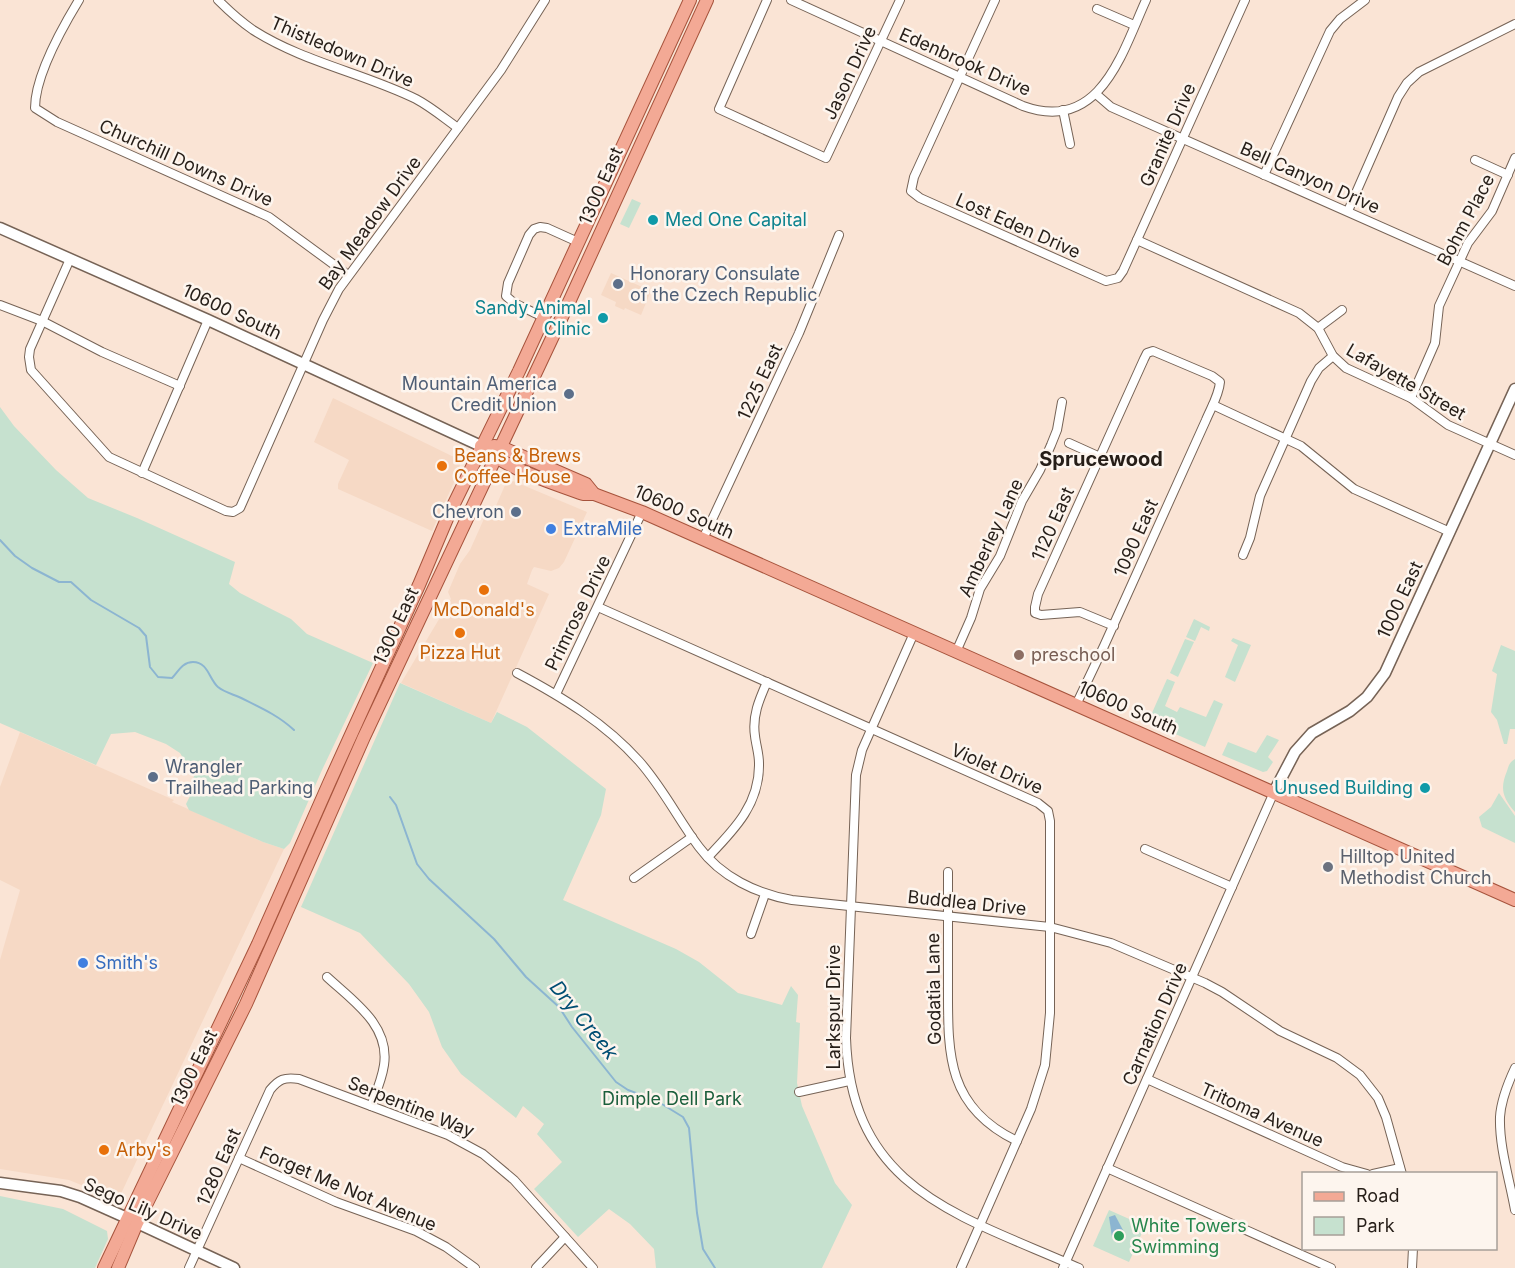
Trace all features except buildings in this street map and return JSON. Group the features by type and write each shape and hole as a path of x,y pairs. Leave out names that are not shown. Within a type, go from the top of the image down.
{"main road":[{"name":"1300 East","path":"118,1268 132,1220 187,1094 286,882 449,514 519,371 690,0"},
{"name":"1300 East","path":"104,1268 177,1142 246,1004 364,737 570,300 706,0"},
{"name":"10600 South","path":"0,228 208,320 583,494 594,494 642,512 1515,900"},
{"name":"1000 East","path":"1274,792 1295,752 1312,733 1350,711 1377,686 1388,667 1515,389"},
{"path":"177,1142 179,1124 189,1103 187,1094"},
{"name":"Sego Lily Drive","path":"0,1184 61,1191 80,1197 234,1268"}],"street":[{"name":"Churchill Downs Drive","path":"79,0 61,30 35,96 35,108 57,122 269,216 348,275"},
{"name":"Thistledown Drive","path":"218,0 243,22 271,40 290,50 407,95 429,107 458,128"},
{"name":"Bay Meadow Drive","path":"142,473 226,511 233,512 240,508 331,304 348,275 501,70 545,0"},
{"name":"Jason Drive","path":"767,0 719,109 826,158 900,0"},
{"name":"Edenbrook Drive","path":"791,0 960,78 1033,109 1053,112 1080,105 1096,94 1110,77 1146,0"},
{"path":"960,78 995,0"},
{"name":"Granite Drive","path":"1115,280 1121,275 1245,0"},
{"path":"1264,175 1330,31 1346,14 1365,0"},
{"path":"1097,9 1134,26"},
{"path":"1348,211 1407,82 1419,72 1515,24"},
{"name":"Lost Eden Drive","path":"960,78 914,177 912,191 920,198 1102,280 1115,280"},
{"name":"Bell Canyon Drive","path":"1096,94 1111,106 1515,286"},
{"path":"1064,110 1070,144"},
{"name":"Bohm Place","path":"1411,398 1435,343 1439,306 1468,243 1492,211 1515,158"},
{"path":"1475,160 1508,175"},
{"path":"543,317 510,301 506,296 508,283 534,229 547,228 578,242"},
{"name":"1225 East","path":"703,539 799,333 839,235"},
{"name":"Lafayette Street","path":"1137,240 1299,313 1318,328 1333,356 1346,368 1411,398 1427,408 1439,420 1515,455"},
{"path":"70,259 30,349 31,370 109,457 142,473 208,320"},
{"path":"0,305 42,321 102,352 180,386"},
{"path":"1318,328 1342,310"},
{"name":"1090 East","path":"1076,705 1114,626 1218,392 1220,382 1208,373 1161,353 1149,351"},
{"name":"1120 East","path":"1114,626 1080,612 1035,614 1035,602 1149,351"},
{"path":"1243,555 1250,538 1260,496 1286,438 1315,374 1333,356"},
{"name":"Amberley Lane","path":"956,652 971,618 980,589 1000,556 1022,501 1051,445 1057,430 1062,402"},
{"path":"1213,405 1286,438 1315,456 1354,489 1450,532"},
{"path":"1069,443 1100,458"},
{"name":"Primrose Drive","path":"556,694 642,512"},
{"name":"Violet Drive","path":"598,607 1038,803 1048,810 1050,821 1048,1045 1040,1084 961,1268"},
{"name":"Larkspur Drive","path":"914,633 862,750 856,775 846,1038 849,1081 857,1108 869,1134 884,1157 903,1178 925,1196 1064,1265 1079,1268"},
{"name":"Buddlea Drive","path":"517,673 556,694 598,723 639,761 708,857 736,880 765,894 792,900 1050,927 1110,943 1193,978 1222,992 1280,1031 1337,1058 1360,1075 1378,1098 1386,1117 1401,1171"},
{"path":"708,857 746,815 756,790 759,766 754,735 755,711 766,682"},
{"name":"Carnation Drive","path":"1064,1265 1274,792"},
{"path":"634,878 692,837"},
{"path":"1145,849 1232,887"},
{"name":"Godatia Lane","path":"948,872 948,1037 952,1065 964,1095 972,1107 993,1128 1017,1141"},
{"path":"751,934 765,894"},
{"path":"327,977 370,1017 382,1039 384,1065 371,1106"},
{"path":"1515,1068 1500,1117 1502,1140 1510,1159 1515,1210"},
{"name":"Serpentine Way","path":"279,1080 286,1077 298,1078 448,1135 483,1154 514,1180 593,1268"},
{"name":"Tritoma Avenue","path":"1147,1079 1342,1167 1363,1172"},
{"name":"1280 East","path":"189,1268 270,1090 279,1080"},
{"path":"799,1092 849,1081"},
{"name":"Forget Me Not Avenue","path":"239,1158 336,1202 416,1231 446,1247 475,1268"},
{"path":"1107,1168 1331,1268"},
{"path":"536,1268 565,1237"},
{"path":"1412,1268 1413,1250"}],"shaded area":[{"path":"611,273 651,291 641,315 615,306 616,302 601,295"},
{"path":"333,398 456,458 460,464 459,471 432,531 338,489 349,460 314,442"},
{"path":"513,481 587,512 559,568 551,571 534,567 532,570 527,584 549,594 491,723 401,683 451,599 448,592 487,512 495,508 506,483"},
{"path":"20,732 174,800 172,802 284,849 118,1200 69,1180 0,1169 0,960 20,890 0,880 0,787"}],"green space":[{"path":"632,199 641,203 629,228 620,224"},
{"path":"0,407 14,426 56,470 88,498 235,562 229,584 240,593 291,619 307,634 373,663 290,843 284,849 189,810 186,804 195,786 194,776 180,753 166,744 135,732 111,734 96,765 0,723"},
{"path":"1194,619 1210,627 1209,631 1201,627 1195,641 1186,637"},
{"path":"1233,638 1251,645 1235,682 1225,677 1238,645 1231,641"},
{"path":"1185,639 1194,642 1178,677 1170,673"},
{"path":"1501,645 1515,651 1515,729 1510,729 1507,744 1504,744 1497,720 1491,712 1497,674 1492,671"},
{"path":"1167,679 1175,682 1165,706 1177,712 1180,707 1206,717 1214,700 1223,704 1205,747 1148,722"},
{"name":"Dimple Dell Park","path":"400,683 491,723 497,712 527,727 606,789 601,815 563,900 676,949 699,962 738,993 782,1005 791,986 798,995 796,1022 800,1023 797,1083 802,1106 835,1183 852,1205 822,1268 656,1268 654,1249 630,1224 609,1209 578,1237 534,1189 562,1162 537,1134 544,1124 523,1106 516,1118 461,1074 442,1047 429,1012 409,984 360,933 301,907"},
{"path":"1267,735 1279,740 1268,757 1273,762 1267,771 1263,772 1222,755 1228,742 1256,753"},
{"path":"1515,759 1515,812 1507,802 1503,787 1509,766"},
{"path":"1499,793 1515,816 1515,843 1482,827 1479,817 1491,807"},
{"path":"0,1196 63,1209 107,1231 108,1239 95,1268 0,1268"},
{"name":"White Towers Swimming","path":"1109,1210 1145,1226 1129,1262 1093,1246"}],"water":[{"path":"1115,1215 1124,1232 1112,1237 1109,1217"}],"waterway":[{"name":"Dry Creek","path":"0,540 15,556 32,568 59,582 71,582 91,600 139,628 146,636 150,667 158,677 172,678 186,664 198,663 205,668 220,689 268,712 294,730"},
{"name":"Dry Creek","path":"390,797 396,805 417,864 429,879 494,939 526,977 559,1007 616,1082 628,1090 657,1101 683,1117 689,1128 697,1213 703,1249 715,1268"}],"place":[{"name":"Med One Capital","path":"653,220"},
{"name":"Honorary Consulate of the Czech Republic","path":"618,284"},
{"name":"Sandy Animal Clinic","path":"603,318"},
{"name":"Mountain America Credit Union","path":"569,394"},
{"name":"Beans & Brews Coffee House","path":"442,466"},
{"name":"Chevron","path":"516,512"},
{"name":"ExtraMile","path":"551,529"},
{"name":"McDonald's","path":"484,590"},
{"name":"Pizza Hut","path":"460,633"},
{"name":"preschool","path":"1019,655"},
{"name":"Wrangler Trailhead Parking","path":"153,777"},
{"name":"Unused Building","path":"1425,788"},
{"name":"Hilltop United Methodist Church","path":"1328,867"},
{"name":"Smith's","path":"83,963"},
{"name":"Arby's","path":"104,1150"},
{"name":"White Towers Swimming","path":"1119,1236"}],"district":[{"name":"Sprucewood","path":"1101,459"}]}
